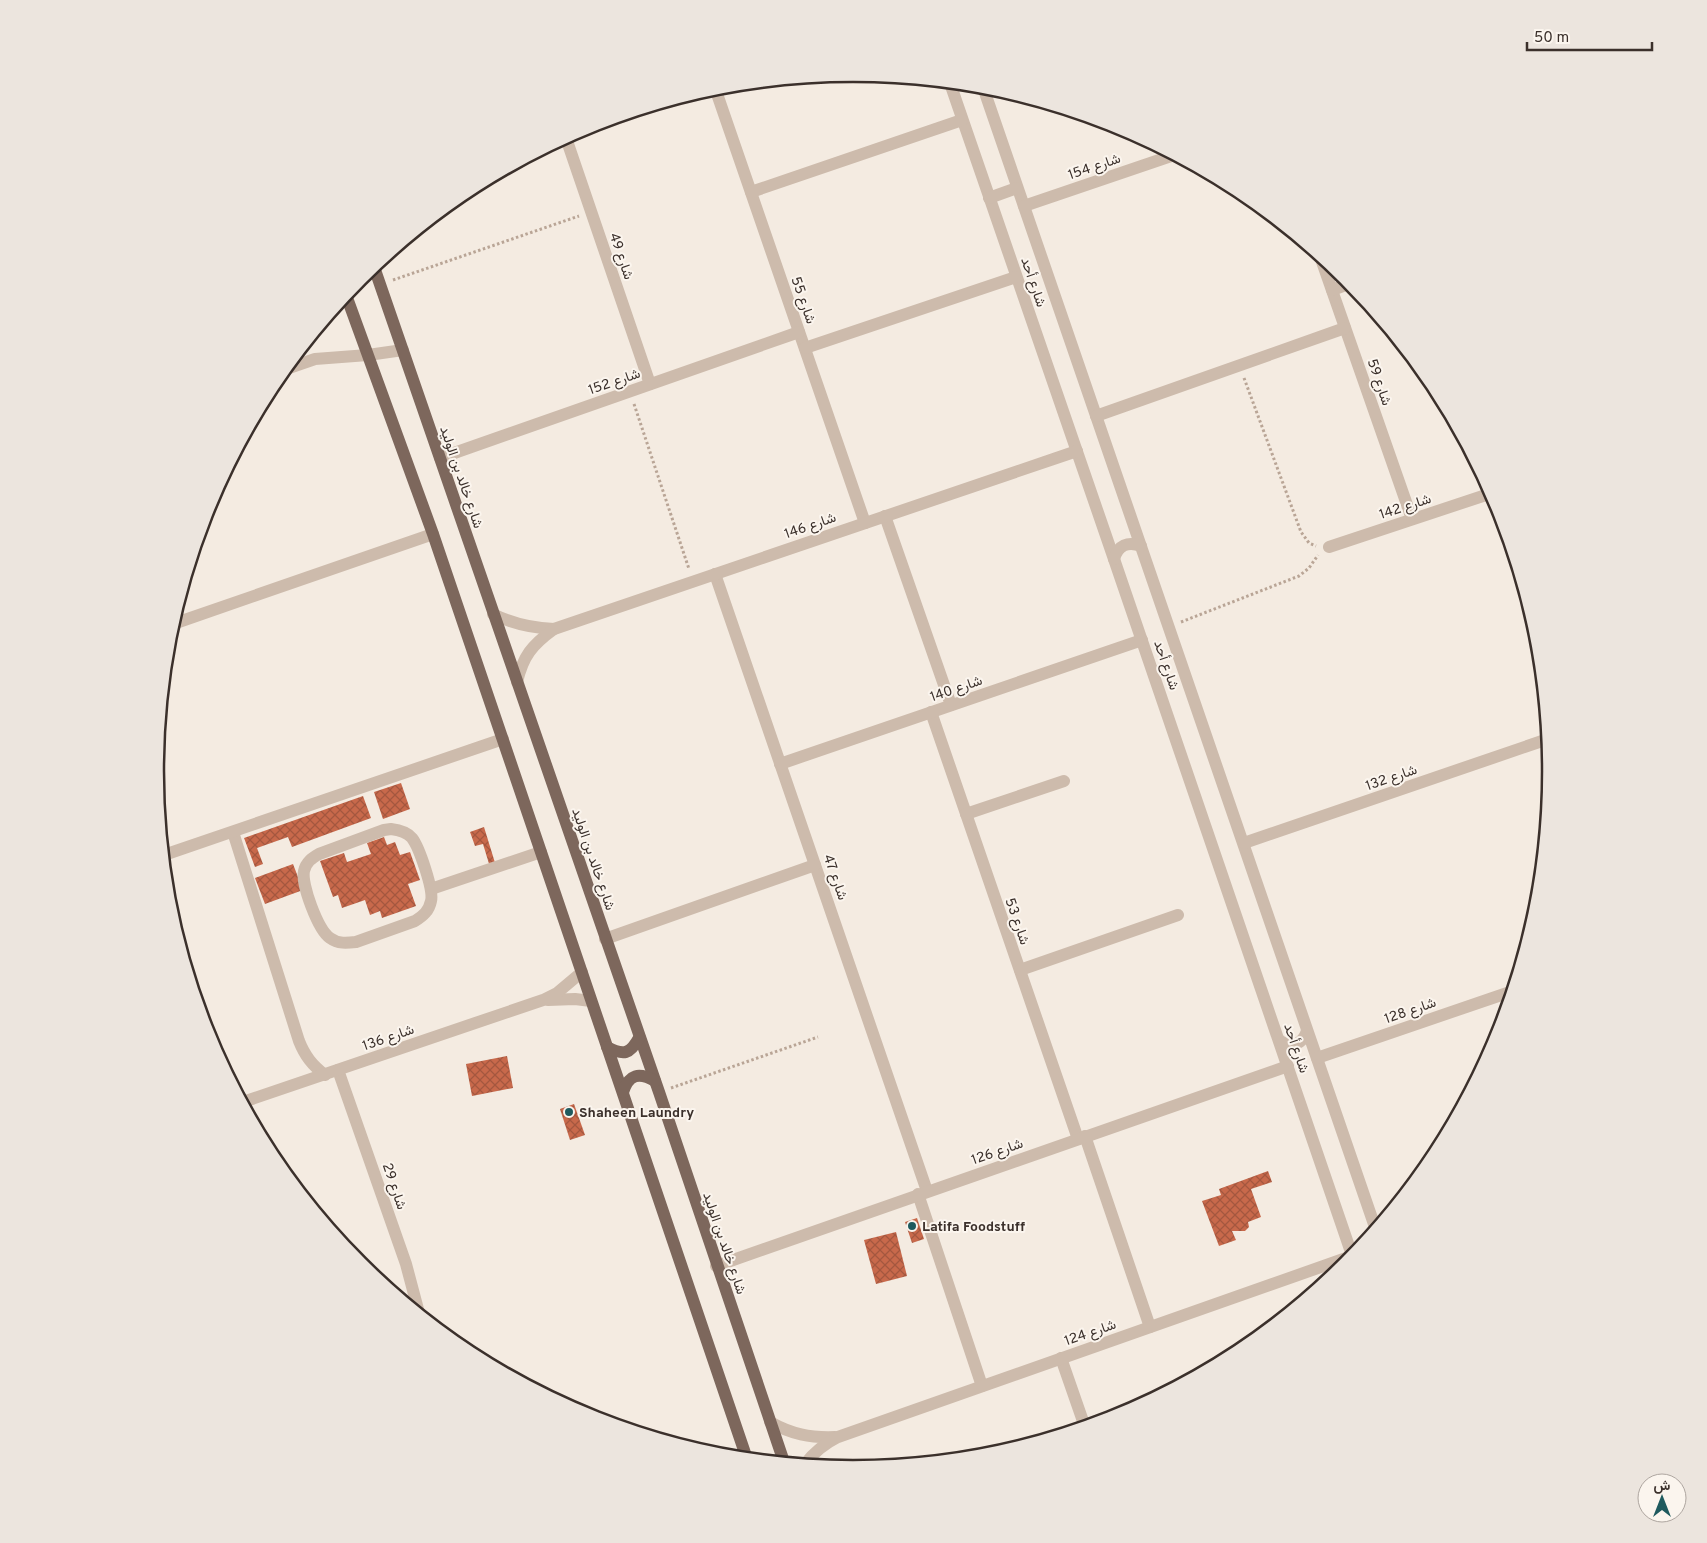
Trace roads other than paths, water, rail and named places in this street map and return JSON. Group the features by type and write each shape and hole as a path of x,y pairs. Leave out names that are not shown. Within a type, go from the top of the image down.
{"main road":[{"name":"شارع خالد بن الوليد","path":"377,274 657,1087 716,1266 782,1457"},
{"path":"349,302 433,534 744,1452"},
{"path":"607,1047 620,1053 626,1052 632,1050 639,1038"},
{"path":"623,1092 629,1080 635,1076 642,1075 657,1087"}],"street":[{"name":"شارع أحد","path":"952,90 1350,1249"},
{"name":"شارع 55","path":"718,96 865,523"},
{"name":"شارع أحد","path":"986,96 1374,1224"},
{"path":"750,192 962,120"},
{"name":"شارع 49","path":"568,145 650,384"},
{"name":"شارع 154","path":"1024,206 1167,158"},
{"path":"989,198 1018,188"},
{"name":"شارع 59","path":"1324,268 1412,519"},
{"path":"805,348 1016,277"},
{"path":"1332,290 1343,286"},
{"path":"1096,416 1345,328"},
{"name":"شارع 152","path":"440,458 799,332"},
{"path":"299,364 315,358 368,355 403,350"},
{"name":"شارع 146","path":"517,682 520,666 529,652 540,639 554,629 1077,450"},
{"name":"شارع 142","path":"1325,547 1484,495"},
{"path":"885,516 951,705"},
{"path":"182,621 433,534"},
{"path":"1114,559 1120,547 1134,543 1141,546"},
{"name":"شارع 47","path":"715,574 816,865 982,1386"},
{"name":"شارع 146","path":"493,614 522,626 554,629"},
{"name":"شارع 140","path":"780,764 1142,640"},
{"name":"شارع 53","path":"931,712 1020,970 1150,1327"},
{"path":"169,854 502,739"},
{"name":"شارع 132","path":"1244,843 1541,742"},
{"path":"966,814 1064,782"},
{"path":"392,829 407,834 412,839 431,888 432,898 429,908 419,919 348,943 331,939 324,933 319,925 303,878 307,864 312,858 384,830 392,829"},
{"path":"233,832 299,1041 304,1054 313,1066 324,1075"},
{"path":"431,888 541,852"},
{"path":"605,939 816,865"},
{"path":"1020,970 1178,915"},
{"name":"شارع 136","path":"249,1100 543,1000 557,993 582,972"},
{"name":"شارع 128","path":"1316,1058 1506,993"},
{"name":"شارع 136","path":"543,1000 575,999 592,1001"},
{"path":"1279,1040 1285,1044 1299,1043 1307,1031"},
{"name":"شارع 126","path":"716,1266 1288,1066"},
{"name":"شارع 29","path":"338,1070 406,1264 417,1304"},
{"name":"شارع 124","path":"809,1459 823,1445 838,1437 1337,1262"},
{"path":"1062,1358 1083,1421"},
{"name":"شارع 124","path":"770,1422 802,1436 838,1437"}],"place":[{"name":"Shaheen Laundry","path":"569,1112"},
{"name":"Latifa Foodstuff","path":"912,1226"}]}
